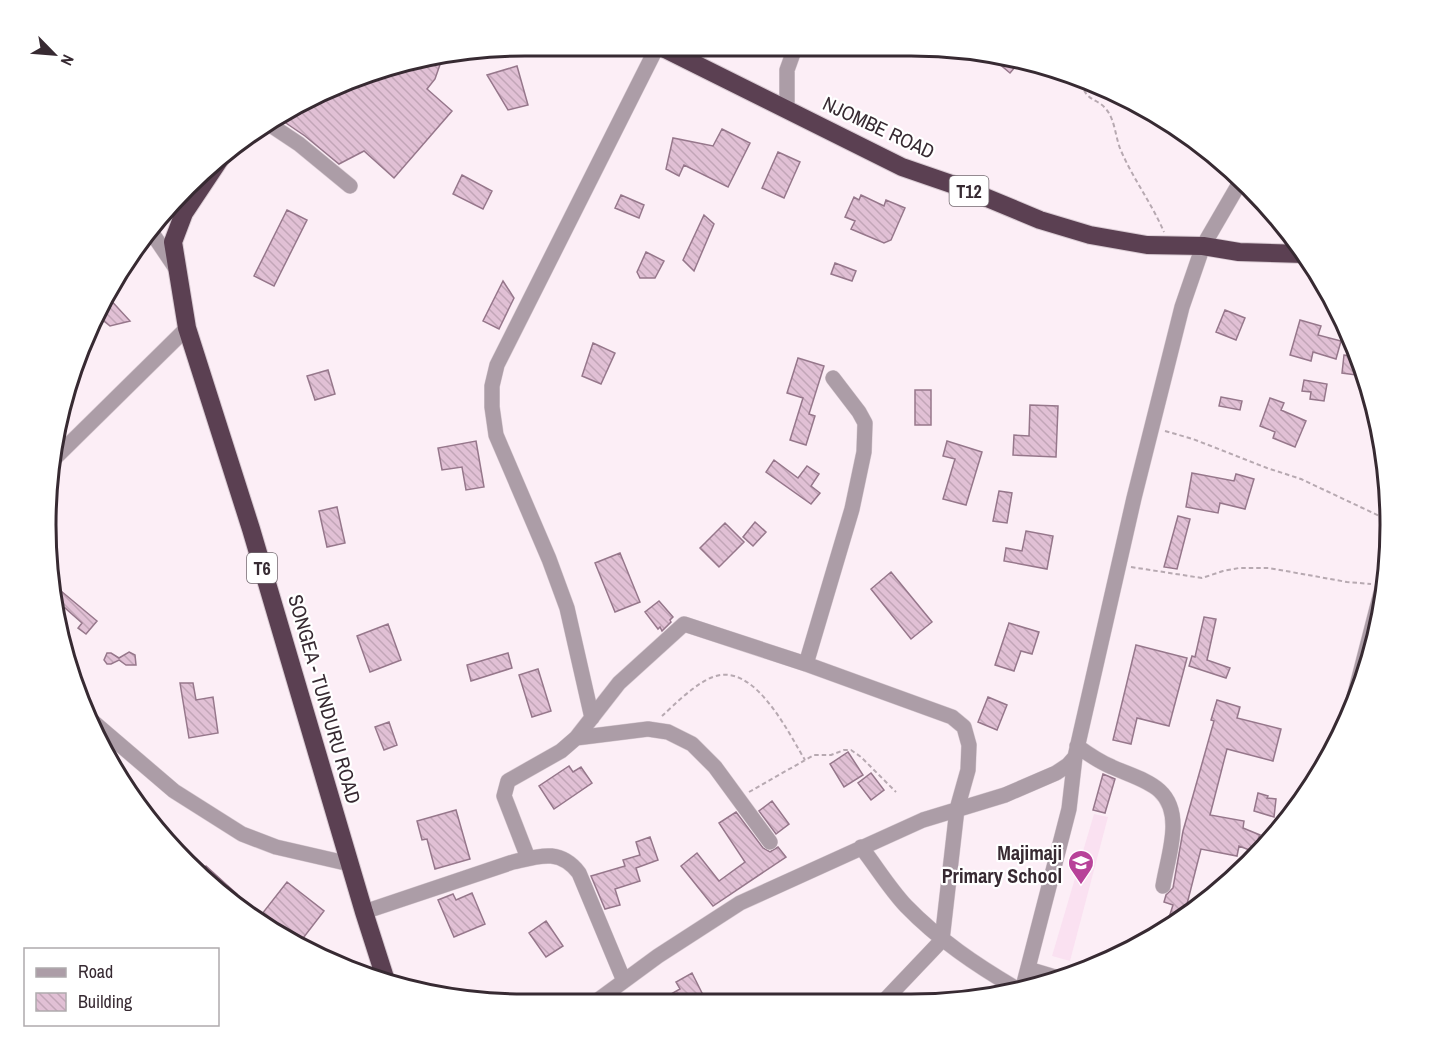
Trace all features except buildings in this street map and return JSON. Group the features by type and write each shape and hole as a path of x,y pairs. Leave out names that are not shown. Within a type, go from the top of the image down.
{"highway":[{"name":"NJOMBE ROAD","path":"679,56 902,166 1040,220 1113,239 1147,245 1203,246 1239,252 1293,254"},
{"name":"SONGEA - TUNDURU ROAD","path":"205,182 184,213 173,242 187,328 251,530 383,973"}],"street":[{"path":"592,718 567,608 549,559 496,435 492,386 497,365 652,56"},
{"path":"787,109 787,70 792,56"},
{"path":"275,128 350,186"},
{"path":"1025,980 1069,809 1076,752 1144,455 1153,428 1182,307 1203,246 1237,188"},
{"path":"155,237 177,270"},
{"path":"62,451 187,328"},
{"path":"806,664 852,509 865,445 865,423 833,378"},
{"path":"528,858 504,796 508,781 544,762 576,738 619,683 684,624 806,664 943,713 952,717 964,728 969,745 968,770 957,809 942,940 891,994"},
{"path":"576,738 648,729 669,732 692,744 715,767 770,842"},
{"path":"103,730 174,791 242,834 276,847 350,864"},
{"path":"606,994 658,956 740,903 923,820 1005,795 1056,773 1068,765 1076,752"},
{"path":"1076,752 1149,782 1159,788 1165,796 1170,808 1173,827 1162,886"},
{"path":"861,847 905,904 942,940 975,965 1008,984"},
{"path":"364,912 528,858 553,855 573,864 579,873 624,981"},
{"path":"1028,969 1046,975"}],"path":[{"path":"1083,88 1090,99 1099,103 1109,114 1121,152 1153,207 1170,245"},
{"path":"1153,428 1193,439 1300,479 1379,516"},
{"path":"1119,564 1202,578 1231,569 1269,568 1347,582 1376,580"},
{"path":"648,729 693,690 712,677 726,674 743,679 754,686 767,701 805,760"},
{"path":"739,799 814,755 821,756 844,750 851,750 871,766 896,792"}],"shaded area":[{"name":"Majimaji Primary School","path":"1094,814 1108,817 1070,961 1052,956"}],"place":[{"name":"Majimaji Primary School","path":"1081,886"}]}
